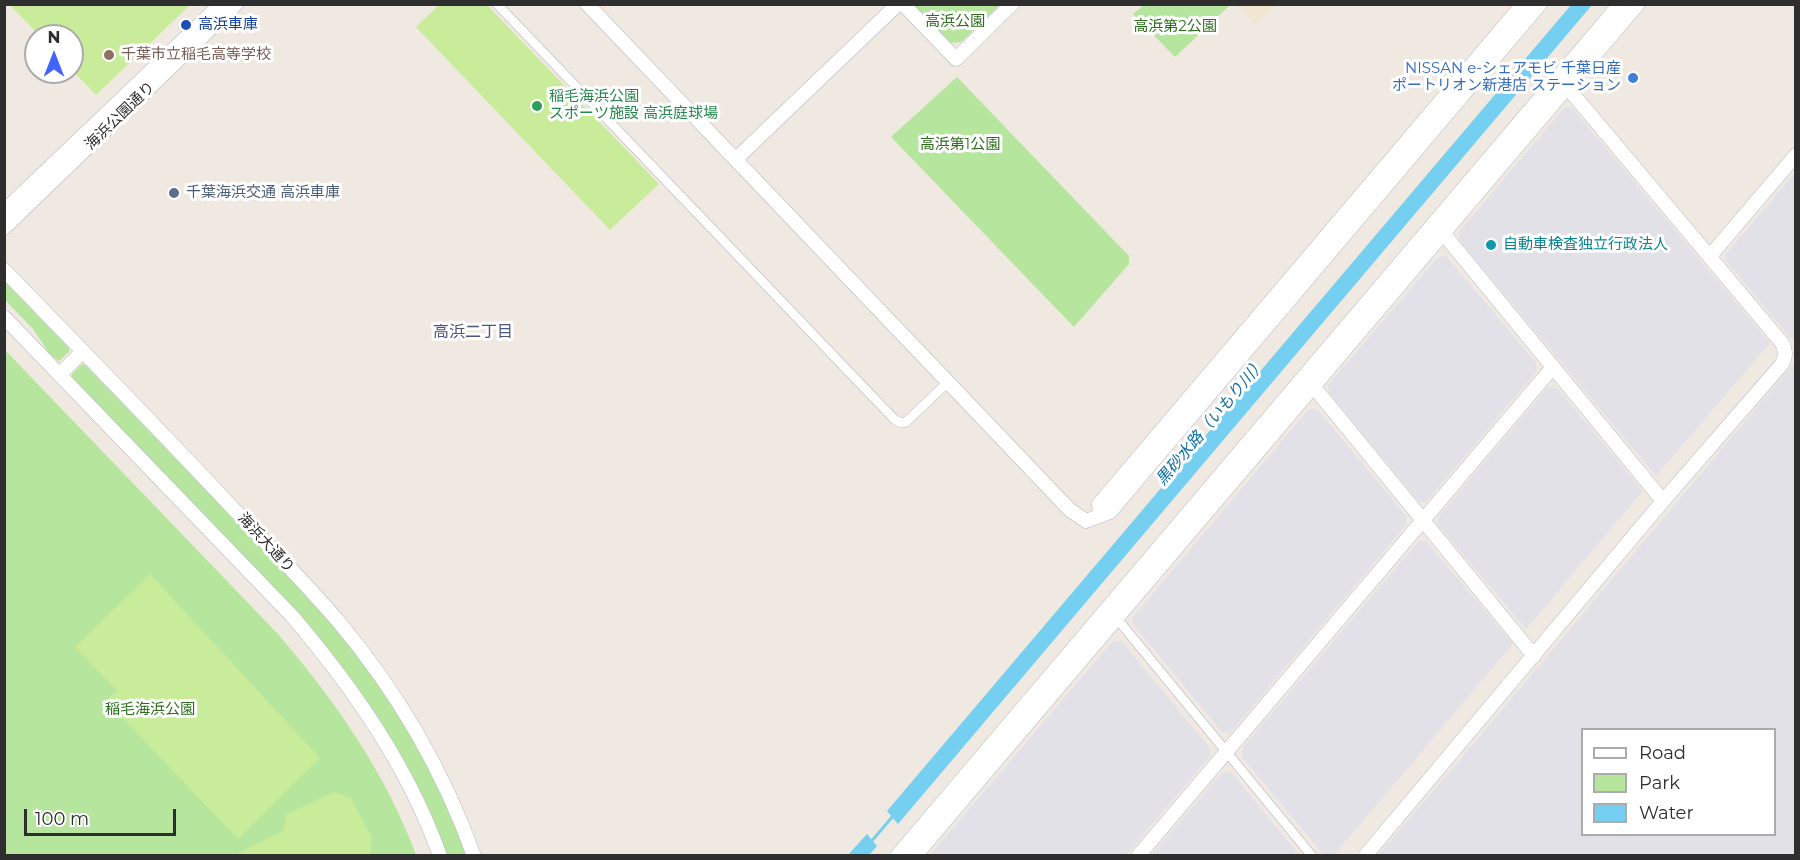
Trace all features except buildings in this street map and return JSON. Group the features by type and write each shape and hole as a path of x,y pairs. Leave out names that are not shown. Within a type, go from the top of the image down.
{"street":[{"name":"海浜公園通り","path":"4,211 221,4"},
{"name":"海浜公園通り","path":"4,228 236,4"},
{"path":"497,4 895,420 906,422 948,382"},
{"path":"587,4 1070,510 1086,521 1110,512 1540,4"},
{"path":"736,159 898,4"},
{"path":"903,4 956,59 1012,4"},
{"path":"1100,514 1099,504 1523,4"},
{"path":"900,854 1314,387 1443,233 1563,82 1620,4"},
{"path":"915,855 1303,376 1434,221 1638,4"},
{"path":"1365,855 1786,357 1782,343 1563,82"},
{"path":"1710,256 1796,155"},
{"path":"1434,221 1664,501"},
{"name":"海浜大通り","path":"4,270 306,586 367,657 407,716 437,769 474,855"},
{"path":"4,317 292,616 329,660 371,718 387,745 423,815 440,855"},
{"path":"60,374 83,351"},
{"path":"1137,855 1553,367"},
{"path":"1303,376 1534,656"},
{"path":"1112,613 1312,855"}],"shaded area":[{"path":"1236,5 1277,5 1255,24"},
{"path":"1565,107 1572,108 1770,343 1656,476 1459,240 1459,232"},
{"path":"1795,173 1795,343 1726,261 1725,255"},
{"path":"1446,256 1536,363 1536,372 1426,502 1419,502 1329,393 1328,385 1438,257"},
{"path":"1795,362 1795,855 1378,855 1448,774"},
{"path":"1548,387 1557,388 1643,491 1526,629 1438,525 1438,517"},
{"path":"1309,409 1317,409 1406,516 1406,525 1230,733 1222,732 1133,624 1133,617"},
{"path":"1419,541 1426,541 1513,644 1334,855 1324,855 1242,757 1243,747"},
{"path":"1113,641 1121,641 1210,748 1210,756 1126,855 930,855"},
{"path":"1231,772 1299,855 1151,855 1222,773"}],"green space":[{"name":"稲毛海浜公園 スポーツ施設 高浜庭球場","path":"440,4 487,5 659,184 610,230 416,27"},
{"name":"千葉市立稲毛高等学校","path":"10,5 190,5 96,95 84,82 84,24 28,24"},
{"name":"高浜公園","path":"913,5 1000,5 961,42 949,43"},
{"name":"高浜第2公園","path":"1144,5 1230,5 1175,57 1133,14"},
{"name":"高浜第1公園","path":"957,77 1129,256 1129,264 1074,327 891,137"},
{"path":"4,281 69,348 69,352 59,361 51,356 33,329 5,300"},
{"name":"稲毛海浜公園","path":"4,349 277,633 298,658 357,738 374,766 390,795 416,855 5,855"},
{"path":"82,364 304,593 359,656 391,703 420,752 467,855 447,855 434,822 403,759 385,728 345,670 300,615 72,377 72,374"},
{"path":"150,574 320,758 238,839 106,701 117,691 75,647"},
{"path":"334,792 351,798 372,838 370,855 235,855 283,831 287,814"}],"water":[{"path":"1571,5 1592,5 898,824 887,811"},
{"path":"867,834 877,846 869,855 848,855"}],"waterway":[{"name":"黒砂水路（いもり川）","path":"870,843 893,816"}],"place":[{"name":"高浜車庫","path":"186,25"},
{"name":"千葉市立稲毛高等学校","path":"109,55"},
{"name":"NISSAN e-シェアモビ 千葉日産 ポートリオン新港店 ステーション","path":"1633,78"},
{"name":"稲毛海浜公園 スポーツ施設 高浜庭球場","path":"537,106"},
{"name":"千葉海浜交通 高浜車庫","path":"174,193"},
{"name":"自動車検査独立行政法人","path":"1491,245"}],"district":[{"name":"高浜二丁目","path":"473,332"}]}
